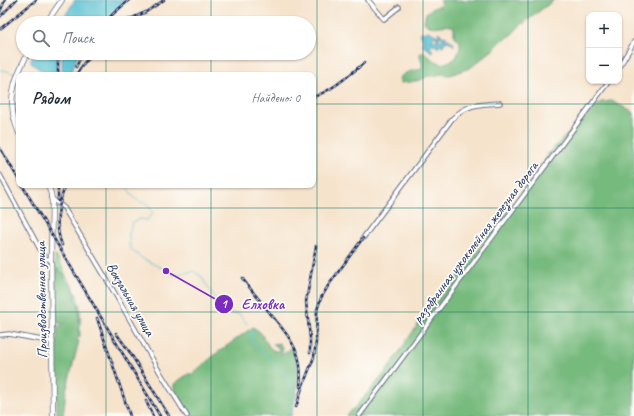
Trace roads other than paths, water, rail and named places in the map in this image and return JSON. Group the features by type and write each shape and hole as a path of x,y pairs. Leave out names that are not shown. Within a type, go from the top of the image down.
{"main road":[{"path":"51,16 62,0"},
{"path":"18,72 24,60"},
{"path":"16,76 12,105 16,125"},
{"name":"Производственная улица","path":"49,188 52,198 51,258 54,416"}],"street":[{"path":"368,0 384,19 399,7"},
{"path":"622,62 634,42"},
{"name":"разобранная узкоколейная железная дорога","path":"359,416 607,84"},
{"path":"363,238 454,116 470,106 500,103"},
{"path":"0,175 43,255 46,258 51,258"},
{"name":"Вокзальная улица","path":"52,198 64,208 187,416"},
{"path":"0,335 9,334 53,342"}],"water":[{"path":"75,0 128,0 109,16 65,16"},
{"path":"428,31 438,36 438,32 441,34 441,37 438,39 436,39 438,37 433,37 432,41 442,40 442,36 447,37 445,40 448,39 453,42 454,46 448,41 442,43 444,45 442,46 439,45 438,48 438,45 434,46 434,44 432,44 429,47 433,51 431,52 424,47 423,38 420,34 421,32 425,33"},
{"path":"31,60 58,60 58,72 44,72 31,63"},
{"path":"62,60 76,60 71,72 62,72"}],"waterway":[{"path":"0,70 16,75"},
{"path":"128,188 134,198 140,202 148,204 153,213 147,220 139,219 132,223 129,234 130,248 140,257 175,275 193,271 201,276 214,297 228,305 226,313 239,314 247,324"},
{"path":"251,329 252,340 257,347 283,371 289,381 293,393 290,416"}],"railway":[{"path":"0,12 5,0"},
{"path":"0,17 16,0"},
{"path":"16,16 36,0"},
{"path":"111,16 129,0"},
{"path":"137,16 164,0"},
{"path":"0,29 16,16"},
{"path":"58,60 58,72"},
{"path":"76,67 80,60"},
{"path":"78,72 87,60"},
{"path":"316,96 334,87 364,63"},
{"path":"0,148 16,175"},
{"path":"24,188 160,416"},
{"path":"58,188 58,201"},
{"path":"62,245 58,230 58,215 65,188"},
{"path":"300,393 314,357 317,310 321,298 363,238"},
{"path":"310,353 306,302 316,246"},
{"path":"242,278 291,340 300,364 300,387"},
{"path":"97,318 130,416"},
{"path":"116,333 129,351 169,416"},
{"path":"296,407 302,388"},
{"path":"146,401 153,416"}],"place":[{"name":"Елховка","path":"166,271"}]}
